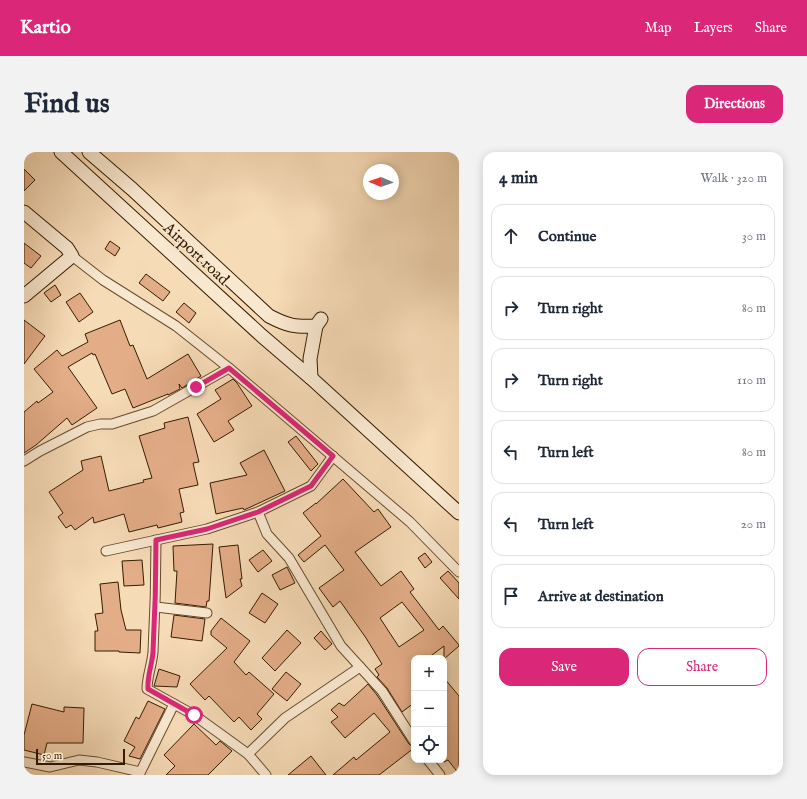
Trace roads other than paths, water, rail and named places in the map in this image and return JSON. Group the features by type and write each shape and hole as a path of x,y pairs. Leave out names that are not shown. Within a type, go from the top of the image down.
{"main road":[{"name":"Airport road","path":"61,152 262,336 311,378 459,513"},
{"path":"74,164 85,152"},
{"name":"Airport road","path":"89,152 132,189 269,316 293,326 318,322 310,354 311,378"},
{"path":"24,212 67,248 72,256 24,296"}],"street":[{"path":"72,256 103,280 176,326 229,368 410,522 459,572"},
{"path":"24,461 40,451 87,427 100,424 112,424 153,411 229,368"},
{"path":"106,551 207,529 258,512 311,486 333,456"},
{"path":"258,512 267,534 289,558 341,646 382,691 411,736"},
{"path":"156,540 156,607 152,657 147,679 148,689 194,715 248,754 266,775"},
{"path":"156,607 207,612"},
{"path":"248,754 285,718 360,667"},
{"path":"24,762 50,767 79,760 98,762 139,774 174,704"},
{"path":"430,763 440,775"}]}
